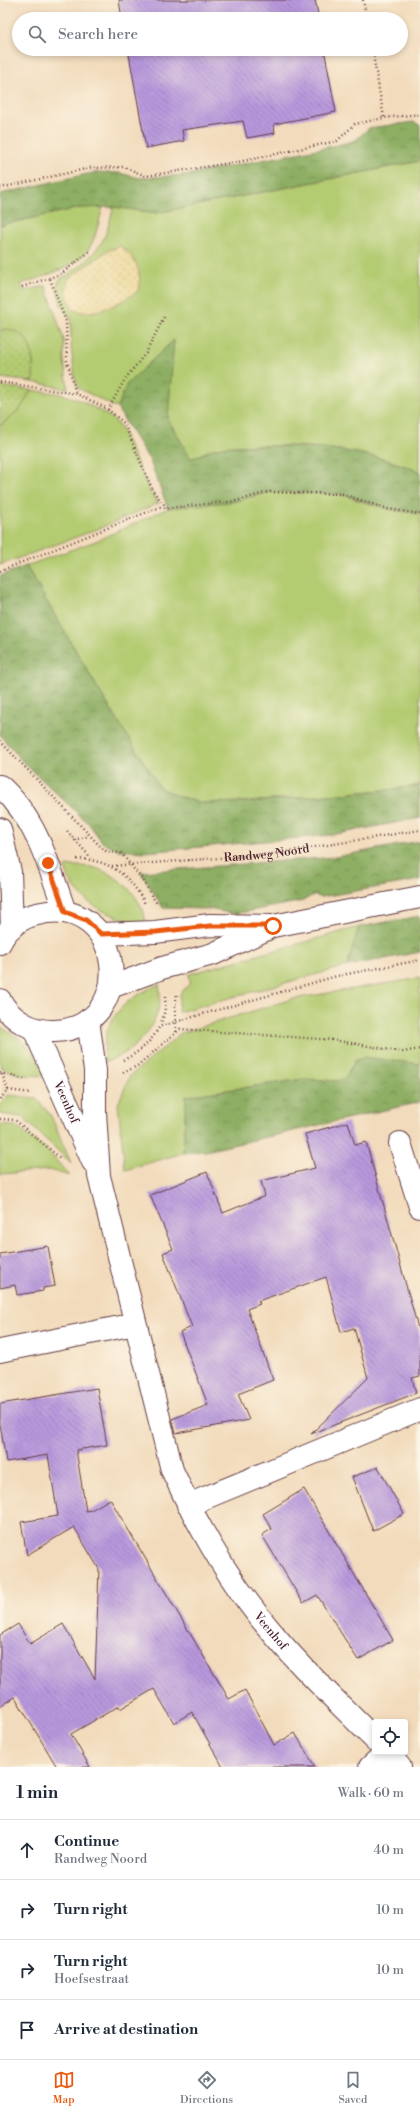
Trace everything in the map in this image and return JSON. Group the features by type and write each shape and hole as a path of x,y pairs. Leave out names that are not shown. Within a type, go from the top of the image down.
{"street":[{"path":"0,786 9,794 30,825 48,863 65,912"},
{"path":"0,829 10,872 6,935"},
{"path":"101,934 172,930 210,926 273,926 420,897"},
{"path":"1,1005 18,1020 34,1029 48,1031 76,1027 88,1020 102,1005 111,986 113,968 110,950 101,934 86,920 65,912 46,911 28,916 6,935"},
{"path":"111,986 179,963 213,954 273,926"},
{"name":"Veenhof","path":"88,1020 95,1077 99,1176"},
{"name":"Veenhof","path":"34,1029 99,1176 172,1470 188,1505 230,1577 275,1637 372,1737"},
{"path":"400,1143 420,1207"},
{"path":"0,1351 135,1324"},
{"path":"188,1505 420,1409"},
{"path":"370,1767 384,1755"},
{"path":"390,1755 400,1767"}],"path":[{"path":"363,0 366,12"},
{"path":"373,56 384,118"},
{"path":"0,188 90,168 124,167 146,176 243,161 338,142 355,124 384,118 420,114"},
{"path":"22,287 50,279 74,266 90,251"},
{"path":"50,279 66,322 67,361 76,394"},
{"path":"108,410 125,379 146,353 164,317"},
{"path":"0,382 76,394 108,410 124,423 153,491 168,508"},
{"path":"0,571 160,507 168,508 236,501 268,492 342,494 388,509 420,514"},
{"path":"0,741 101,847 107,852 121,853 130,864 160,910 170,914 172,930"},
{"name":"Randweg Noord","path":"92,859 111,866 272,854 420,830"},
{"path":"95,1077 132,1056 152,1038 160,1026 337,976 420,960"},
{"path":"176,1032 175,1008 178,985 181,979 179,963"},
{"path":"95,1077 138,1066 180,1029 241,1032 333,1040 403,1052 420,1049"},
{"path":"2,1074 8,1090"},
{"path":"8,1090 42,1094 62,1091"},
{"path":"0,1099 8,1090"},
{"path":"0,1119 15,1120 71,1168 99,1176"}],"green space":[{"path":"413,122 420,125 420,161 157,213 114,207 79,208 0,225 0,194 96,172 119,173 140,178 186,175 338,145 356,140 369,128"},
{"path":"420,161 420,472 361,454 321,448 280,446 224,447 213,449 191,459 168,419 173,341 127,384 117,408 78,388 75,378 71,347 71,319 61,305 57,287 59,280 83,263 99,246 106,233 114,207 157,213"},
{"path":"103,207 92,243 80,259 64,268 21,284 24,291 46,286 64,340 64,360 68,389 33,382 33,361 5,329 0,331 0,225 79,208"},
{"path":"5,329 15,331 22,335 27,341 32,356 33,382 0,378 0,331"},
{"path":"174,340 168,419 191,459 213,449 242,446 321,448 361,454 420,472 420,514 388,509 342,494 268,492 236,501 168,508 150,461 117,408 127,384"},
{"path":"0,386 31,390 21,408 0,426"},
{"path":"31,390 62,394 82,401 114,419 123,432 151,493 159,503 93,531 0,565 0,426 21,408"},
{"path":"268,492 342,494 388,509 420,514 420,785 396,789 249,802 203,803 180,797 160,788 100,692 26,566 96,541 168,508 236,501"},
{"path":"26,566 100,692 160,788 180,797 203,803 249,802 396,789 420,785 420,818 332,835 145,852 118,850 103,843 89,824 23,762 0,735 0,576"},
{"path":"420,841 420,880 321,897 313,895 303,901 234,914 210,909 163,908 141,872 335,857"},
{"path":"65,867 91,867 110,874 119,880 134,895 140,904 146,923 121,918 108,913 85,899 76,890 69,879"},
{"path":"420,916 420,952 347,966 359,927"},
{"path":"359,927 347,966 178,1012 180,994 190,983 189,974"},
{"path":"420,978 420,1064 363,1057 350,1068 346,1077 338,1081 304,1079 186,1096 183,1153 125,1170 118,1104 130,1076 181,1033 292,999"},
{"path":"159,984 160,997 158,1010 154,1022 147,1033 128,1051 105,1062 104,1047 106,1034 110,1023 117,1013 135,997"},
{"path":"0,1027 16,1036 28,1047 37,1059 46,1076 21,1075 0,1067"},
{"path":"363,1057 420,1064 420,1102 206,1151 183,1153 186,1096 304,1079 338,1081 346,1077 355,1061"},
{"path":"8,1095 36,1098 51,1116 71,1163 22,1117 0,1114 0,1104"},
{"path":"0,1124 15,1126 46,1149 70,1176 49,1170 0,1174"}],"sand":[{"path":"120,246 126,250 137,266 140,278 138,291 115,305 97,311 80,312 72,309 66,291 68,279 107,251"}],"building":[{"path":"119,0 315,0 318,12 121,12"},
{"path":"129,56 325,56 336,112 274,124 275,133 247,138 243,121 182,130 184,141 146,148"},
{"path":"348,1122 355,1145 366,1142 420,1335 420,1376 412,1378 416,1393 311,1434 368,1378 354,1328 341,1332 326,1277 258,1301 260,1304 247,1309 273,1380 238,1394 249,1420 176,1433 172,1419 208,1405 180,1332 192,1327 163,1253 173,1249 150,1195 207,1172 223,1213 265,1196 261,1181 315,1168 305,1134"},
{"path":"48,1246 55,1286 43,1288 43,1291 17,1295 15,1285 0,1288 0,1254"},
{"path":"97,1388 107,1445 76,1450 86,1511 91,1510 110,1499 229,1699 245,1690 274,1745 295,1733 315,1767 223,1767 192,1712 174,1723 154,1689 120,1709 119,1706 71,1734 90,1767 57,1767 15,1697 0,1707 0,1635 18,1624 30,1644 63,1624 95,1679 99,1569 74,1527 27,1555 21,1522 58,1516 48,1455 6,1462 0,1424 0,1404"},
{"path":"378,1467 404,1514 373,1531 352,1477"},
{"path":"304,1489 393,1640 358,1660 317,1595 303,1603 262,1535 272,1529 263,1514"}],"route":[{"path":"48,863 65,912 86,920 101,934 156,932 210,926 273,926"}]}
